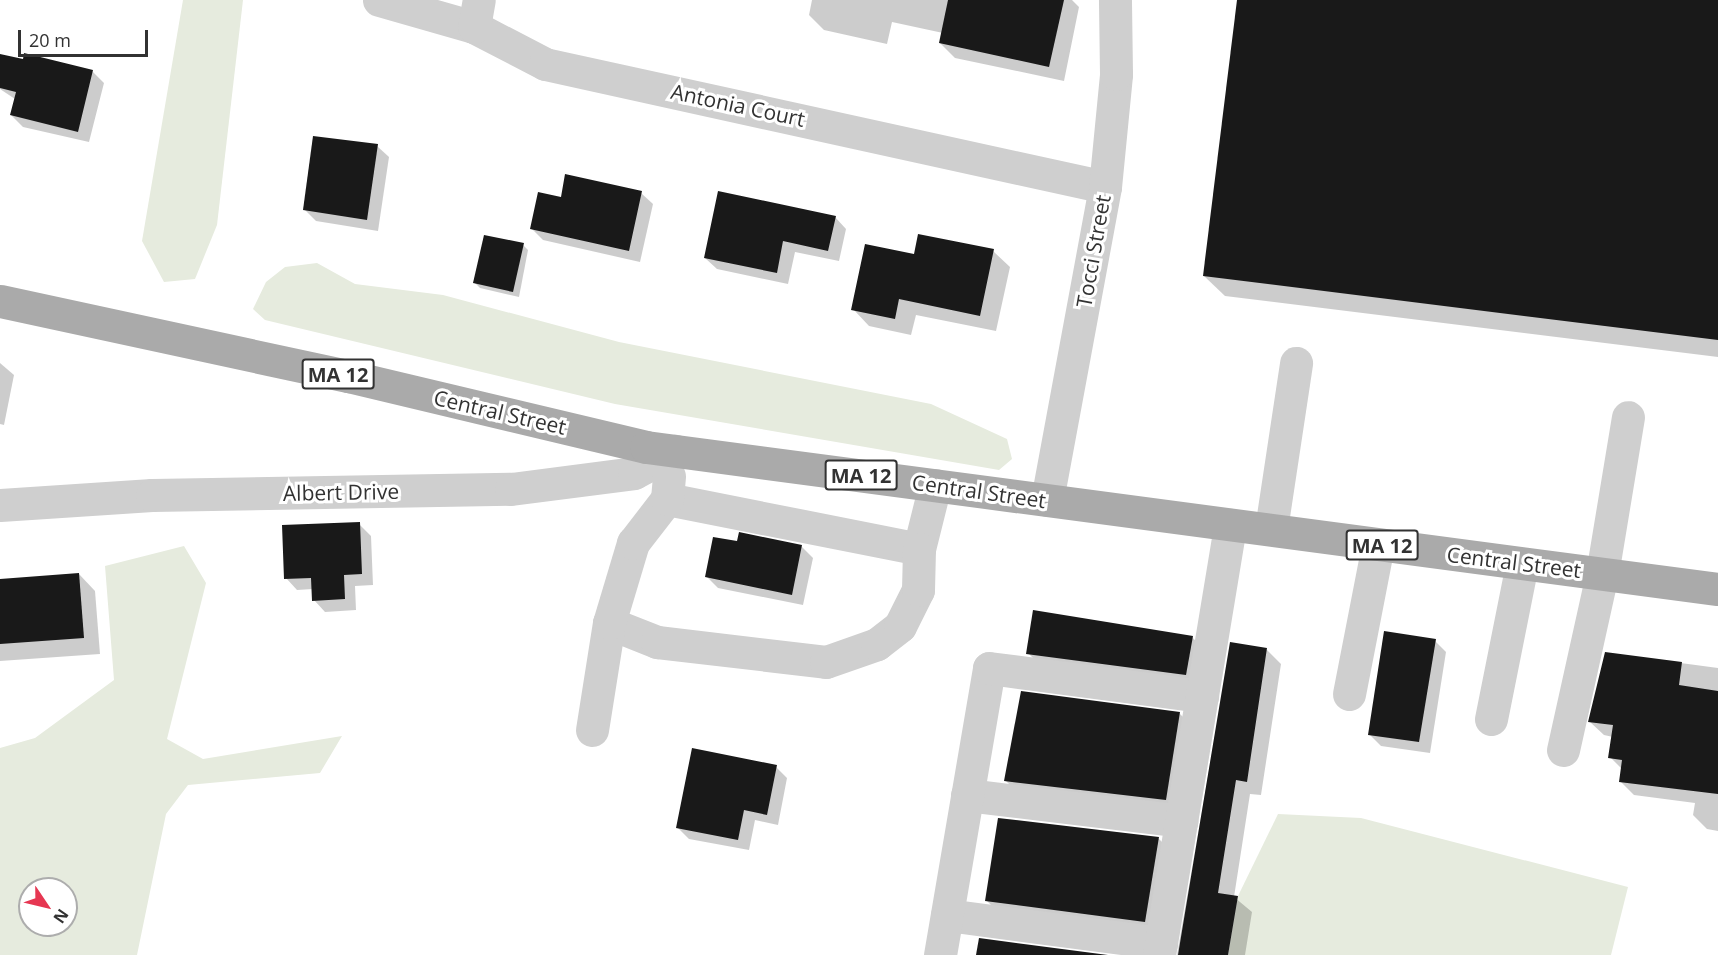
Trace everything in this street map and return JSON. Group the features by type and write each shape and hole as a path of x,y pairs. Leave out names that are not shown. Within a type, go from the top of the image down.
{"main road":[{"name":"Central Street","path":"0,301 675,452 1718,589"}],"street":[{"name":"Antonia Court","path":"379,0 476,14 545,64 1105,187"},
{"name":"Tocci Street","path":"1047,500 1105,187 1116,74 1115,0"},
{"path":"1271,529 1296,363"},
{"path":"1563,750 1602,574 1628,417"},
{"path":"592,730 609,623 633,543 667,499 675,452"},
{"name":"Albert Drive","path":"0,505 152,495 511,489 634,473 675,452"},
{"path":"609,623 657,642 826,663 877,644 900,626 918,590 919,549 935,485"},
{"path":"667,499 919,549"},
{"path":"947,915 1160,949 1230,525"},
{"path":"1349,694 1378,545"},
{"path":"1491,719 1522,564"},
{"path":"940,955 989,668 1202,696"},
{"path":"967,795 1181,821"}],"shaded area":[{"path":"183,0 243,0 217,225 195,279 164,282 142,241"},
{"path":"317,263 355,284 443,295 619,342 931,404 1007,439 1012,459 999,470 615,404 265,320 253,309 266,282 285,267"},
{"path":"184,546 206,583 167,739 203,759 342,736 320,773 188,785 166,814 137,955 0,955 0,748 35,738 114,680 105,566"},
{"path":"1278,814 1361,818 1628,887 1611,955 1228,955 1238,896"}],"building":[{"path":"948,0 1064,0 1049,67 939,43"},
{"path":"1237,0 1718,0 1718,340 1203,276"},
{"path":"24,53 93,70 78,132 10,115 16,92 0,88 0,54 23,59"},
{"path":"313,136 378,144 367,220 303,210"},
{"path":"565,174 642,191 629,251 530,229 538,192 561,197"},
{"path":"718,191 836,216 828,251 783,241 777,273 704,258"},
{"path":"918,234 994,249 980,316 899,299 895,319 851,310 865,244 914,254"},
{"path":"484,235 524,243 513,292 473,283"},
{"path":"360,522 362,574 344,575 345,599 312,601 311,578 284,579 282,525"},
{"path":"739,532 802,545 792,595 705,577 713,537 737,541"},
{"path":"79,573 84,638 0,644 0,579"},
{"path":"1033,610 1193,636 1186,675 1026,654"},
{"path":"1384,631 1436,639 1419,742 1368,735"},
{"path":"1230,642 1267,648 1247,782 1236,780 1218,893 1238,896 1228,955 1178,955"},
{"path":"1605,652 1682,662 1679,685 1718,691 1718,794 1619,782 1622,760 1608,758 1613,725 1588,722"},
{"path":"1021,691 1180,712 1166,800 1004,781"},
{"path":"692,748 777,765 767,815 744,810 738,840 676,828"},
{"path":"998,818 1159,837 1145,922 985,901"},
{"path":"979,938 1108,955 976,955"}]}
